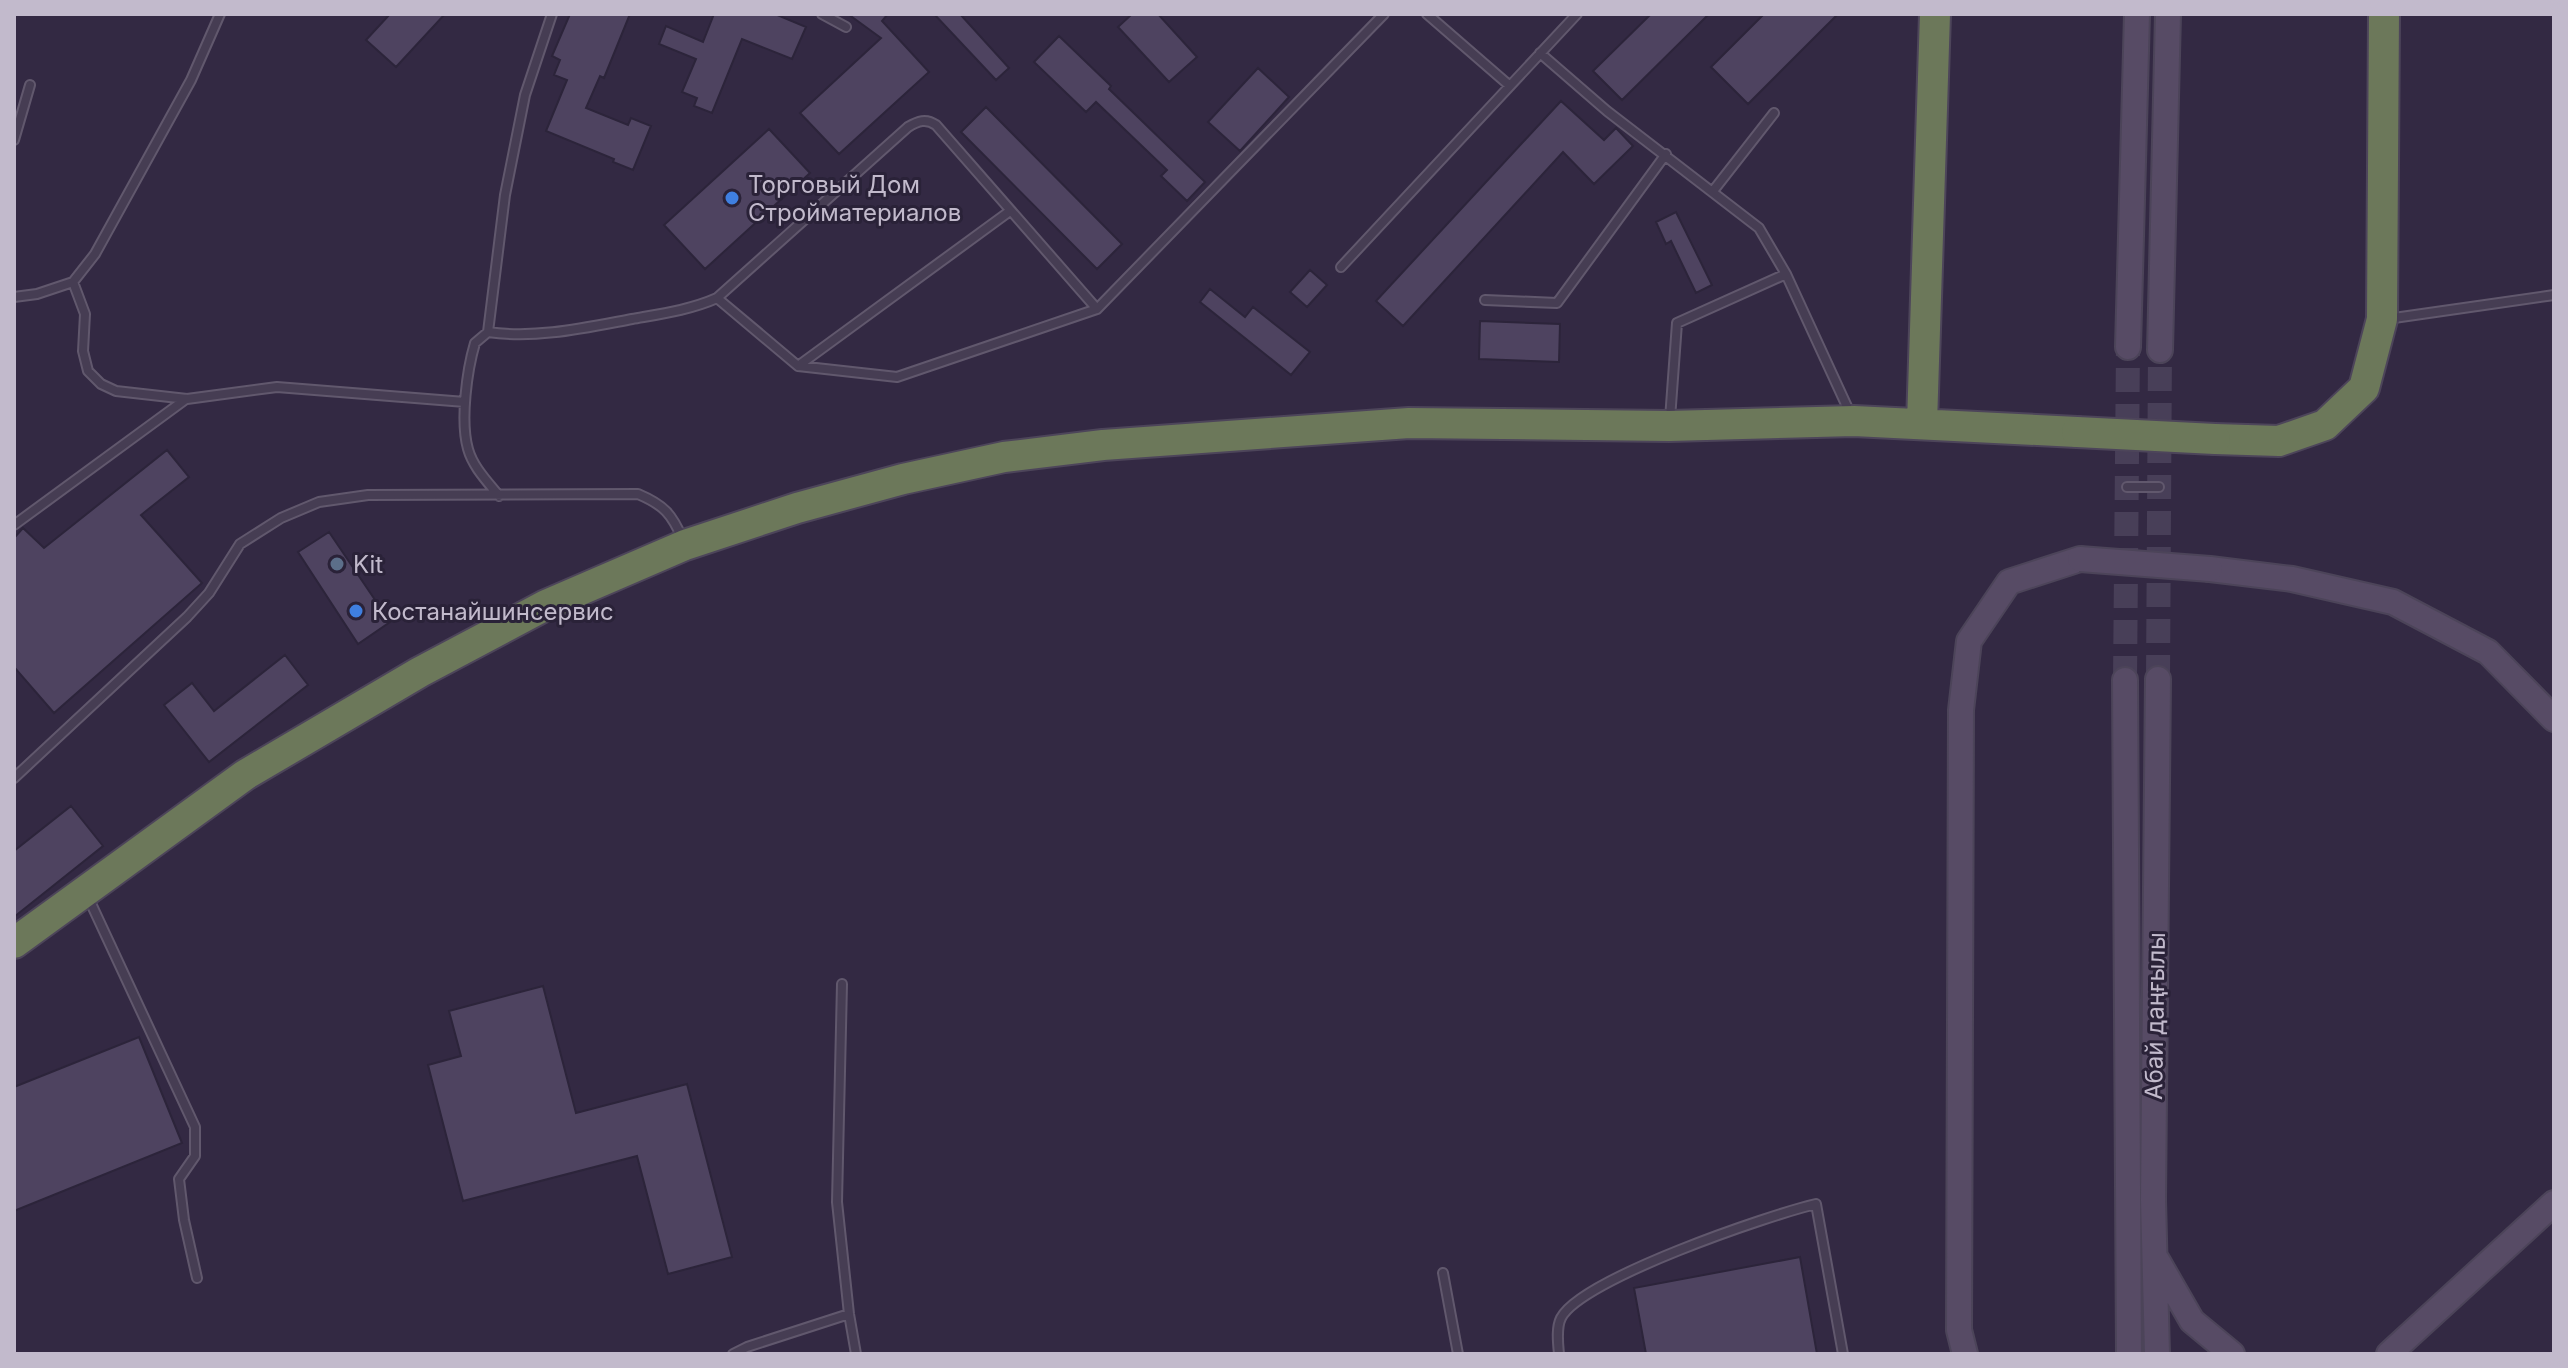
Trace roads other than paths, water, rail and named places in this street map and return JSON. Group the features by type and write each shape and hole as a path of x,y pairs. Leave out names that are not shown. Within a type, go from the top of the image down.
{"highway":[{"path":"1922,424 1935,14"},
{"path":"14,943 245,775 420,672 546,605 685,545 797,508 903,479 1004,457 1089,446 1409,423 1669,426 1854,421 2279,441 2325,425 2364,388 2382,319 2384,14"}],"main road":[{"path":"2128,347 2137,14"},
{"path":"2160,350 2168,14"},
{"path":"1965,1354 1959,1330 1961,710 1969,641 2009,582 2080,559 2292,579 2393,602 2488,652 2554,719"},
{"name":"Абай даңғылы","path":"2157,1354 2153,1184 2158,679"},
{"name":"Абай даңғылы","path":"2125,680 2129,1354"},
{"path":"2389,1354 2554,1203"},
{"path":"2156,1259 2192,1321 2232,1354"}],"lane":[{"path":"14,297 37,294 73,282 95,254 191,80 220,14"},
{"path":"499,496 477,468 467,448 465,402 475,343 488,332 505,195 525,95 552,14"},
{"path":"822,14 846,27"},
{"path":"717,298 798,366 897,377 1097,309 1384,14"},
{"path":"1427,14 1510,86"},
{"path":"1341,267 1577,14"},
{"path":"1540,53 1607,111 1759,228 1786,274 1854,421"},
{"path":"14,140 30,85"},
{"path":"1713,191 1774,113"},
{"path":"488,332 508,335 589,327 681,310 717,298 908,127 922,120 930,120 936,125 1097,309"},
{"path":"1485,300 1557,303 1666,154"},
{"path":"798,366 1010,211"},
{"path":"1669,426 1677,323 1786,274"},
{"path":"73,282 85,314 83,351 88,371 101,384 116,391 187,399 277,387 465,402"},
{"path":"2382,319 2554,295"},
{"path":"14,525 187,399"},
{"path":"2127,487 2159,487"},
{"path":"14,778 187,617 209,593 240,544 281,518 319,502 368,495 638,494 660,503 675,522 685,545"},
{"path":"85,891 195,1127 195,1156 179,1179 184,1220 197,1278"},
{"path":"842,984 837,1202 856,1354"},
{"path":"1559,1354 1560,1318 1594,1289 1739,1227 1816,1204 1843,1354"},
{"path":"1443,1273 1458,1354"},
{"path":"733,1354 849,1314"}],"tunnel":[{"path":"2125,680 2128,347"},
{"path":"2158,679 2160,350"}],"place":[{"name":"Торговый Дом Стройматериалов","path":"732,198"},
{"name":"Kit","path":"337,564"},
{"name":"Костанайшинсервис","path":"356,611"}]}
